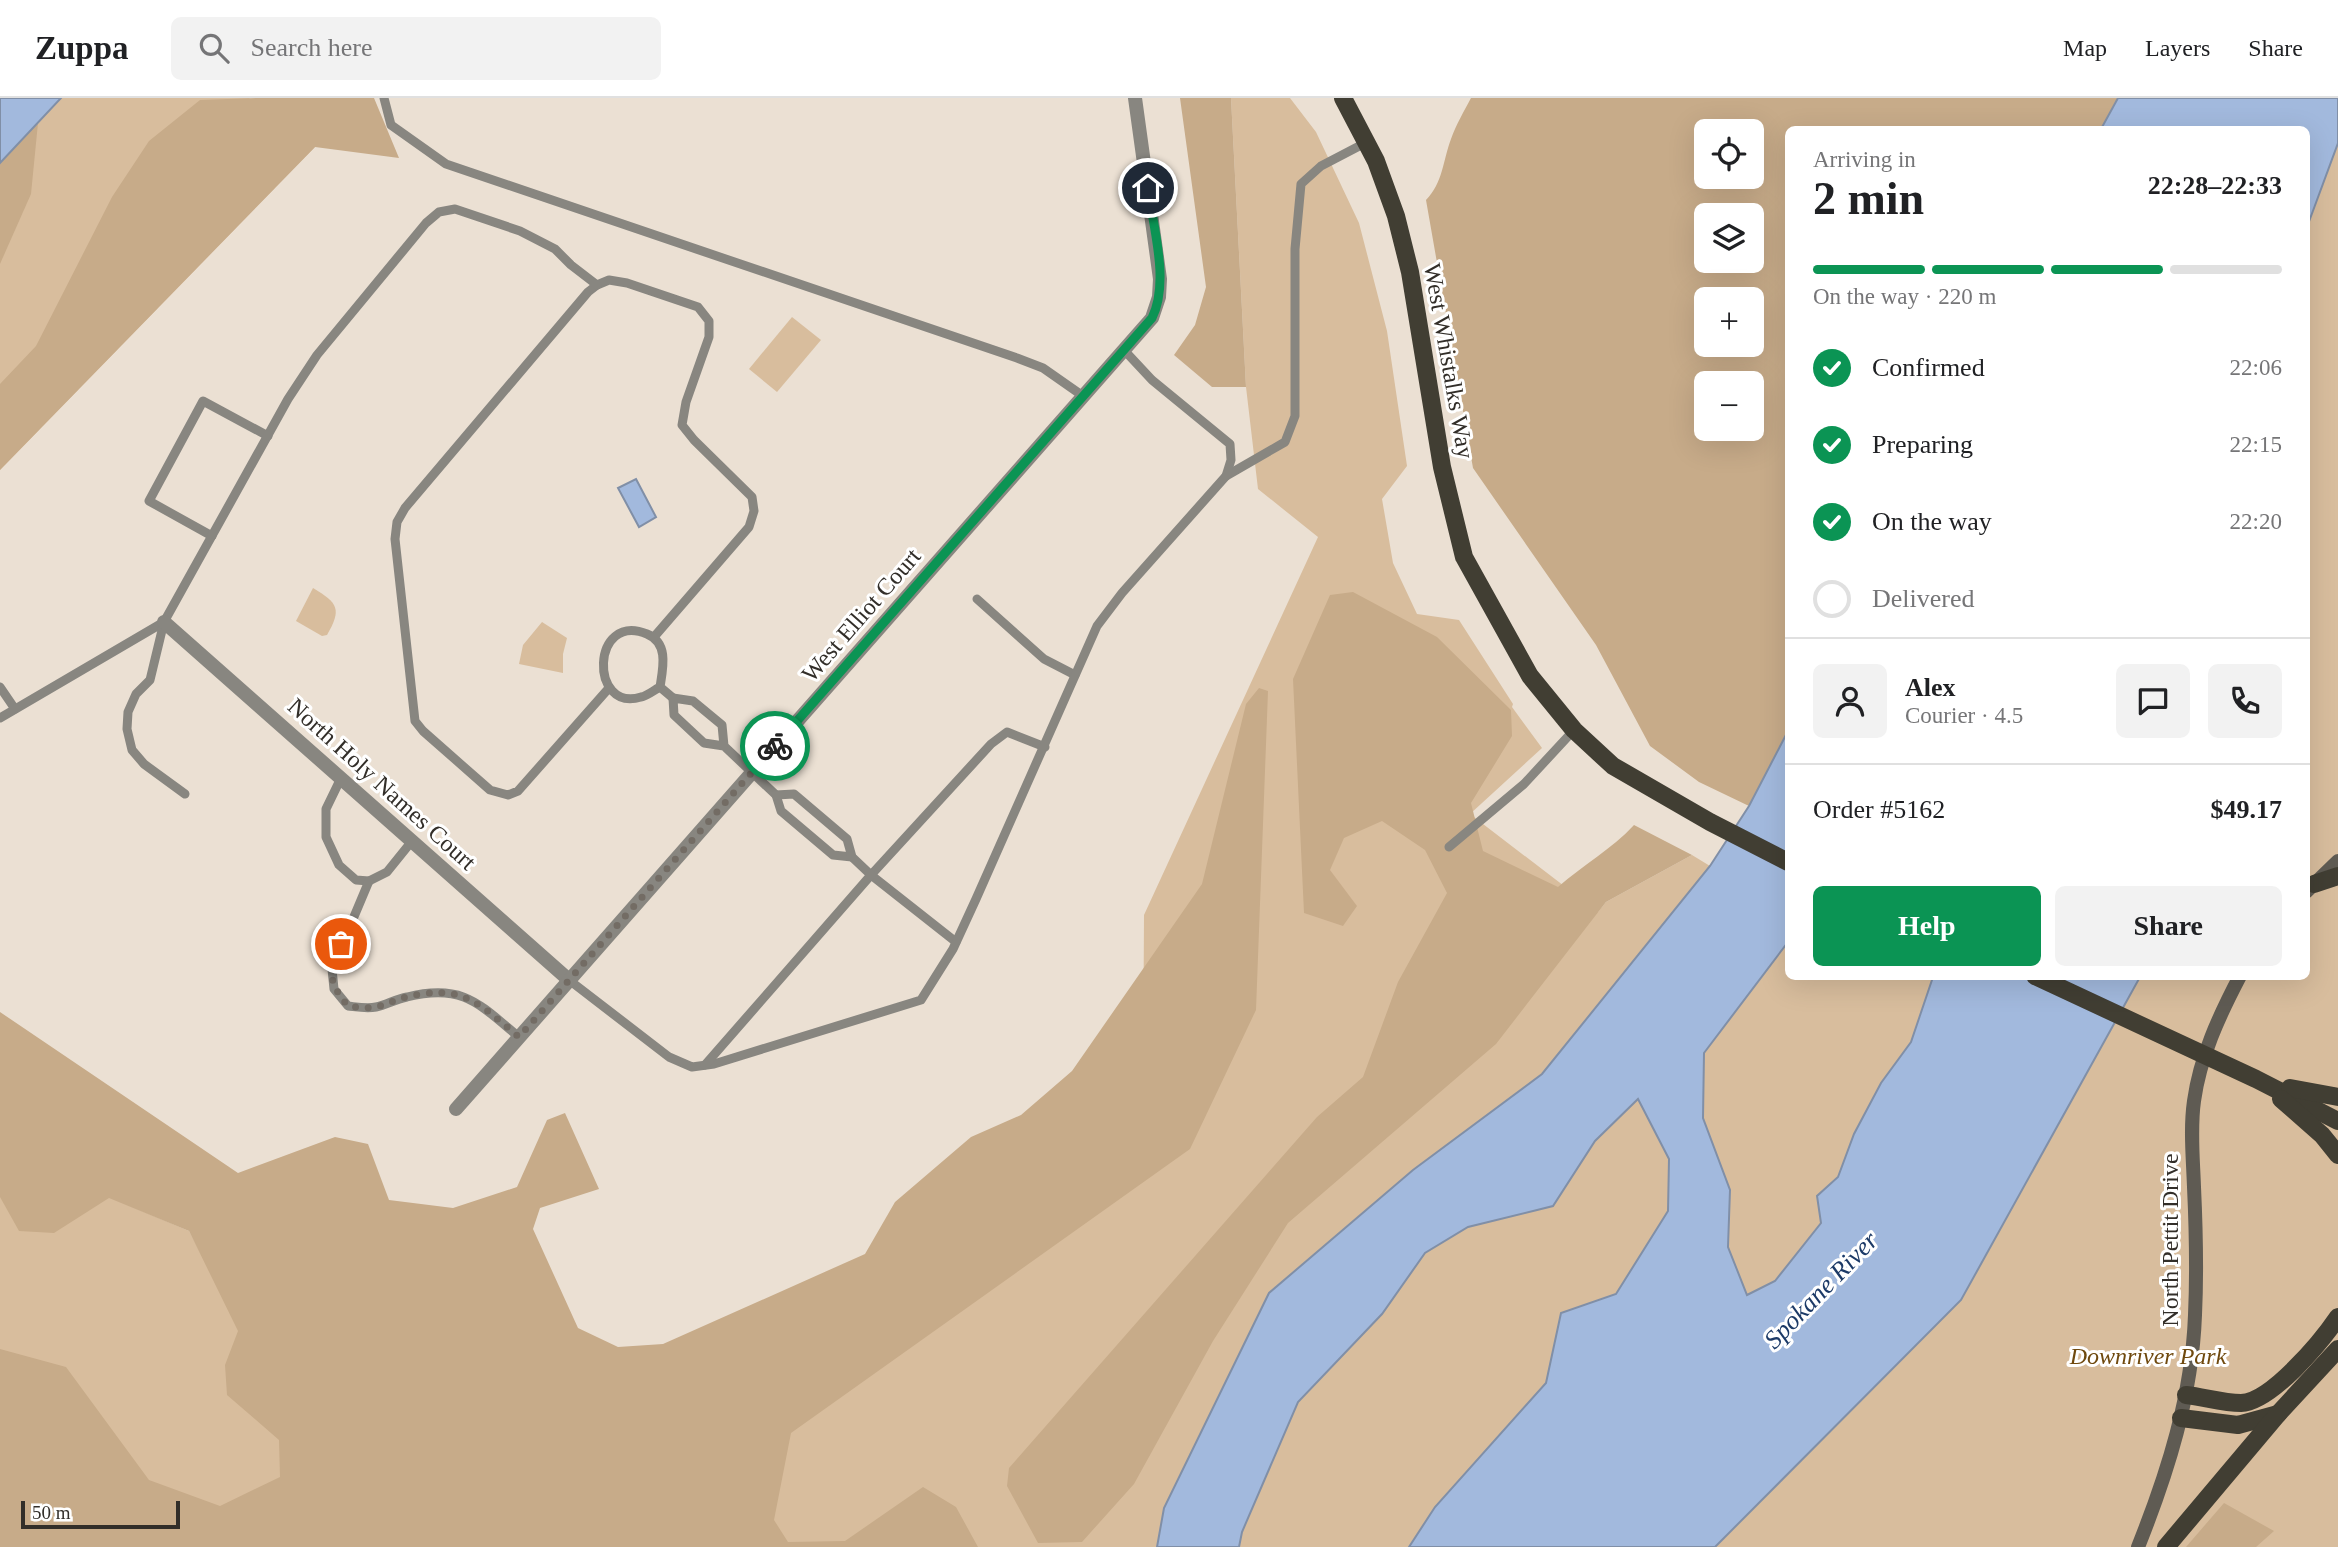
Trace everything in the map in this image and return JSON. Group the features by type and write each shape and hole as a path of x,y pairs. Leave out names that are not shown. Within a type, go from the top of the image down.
{"main road":[{"name":"West Whistalks Way","path":"1343,98 1367,142 1386,186 1403,241 1442,467 1464,557 1505,633 1530,676 1574,730 1613,766 1710,822 1785,860"},
{"path":"2310,888 2338,876"},
{"path":"2044,980 2256,1079 2338,1121"},
{"path":"2256,1079 2302,1092 2338,1097"},
{"path":"2256,1079 2322,1135 2338,1155"},
{"path":"2186,1395 2241,1403 2266,1395 2338,1317"},
{"path":"2166,1547 2338,1349"},
{"path":"2181,1418 2238,1425 2278,1415"}],"street":[{"name":"West Elliot Court","path":"456,1109 1152,318 1161,288 1135,98"},
{"name":"North Holy Names Court","path":"164,621 569,980"},
{"path":"2310,888 2338,861"},
{"name":"North Pettit Drive","path":"2138,1547 2158,1496 2186,1395 2195,1316 2196,1239 2192,1138 2194,1101 2218,1018 2238,980"}],"lane":[{"path":"384,98 391,125 446,164 1017,358 1043,368 1083,397"},
{"path":"569,980 669,1057 692,1067 921,1000 956,942 1097,626 1227,477 1285,442 1295,416 1295,249 1301,184 1321,166 1367,142"},
{"path":"185,794 144,764 132,750 127,729 128,712 136,694 150,680 164,621 317,355 426,223 439,212 455,209 520,231 555,249 597,285"},
{"path":"609,688 518,791 508,795 490,790 423,732 415,721 395,539 397,522 405,508 588,292 609,281 627,283 698,307 709,321 709,337 686,401 682,425 752,496 754,511 748,527 654,637"},
{"path":"1124,350 1152,380 1230,444 1231,460 1227,477"},
{"path":"212,536 149,501 203,401 268,436"},
{"path":"977,599 1044,659 1075,675"},
{"path":"0,718 164,621"},
{"path":"639,631 654,637 662,648 660,687 641,697 629,699 615,694 609,688 604,679 603,659 607,645 620,632 639,631"},
{"path":"0,687 15,709"},
{"path":"660,687 673,698 693,701 722,725 724,746"},
{"path":"673,698 674,715 704,743 724,746 776,795 781,811 833,855 852,857"},
{"path":"1449,847 1524,784 1574,730"},
{"path":"705,1065 871,875 991,744 1007,732 1045,747"},
{"path":"341,778 326,809 326,837 339,865 356,880 369,881 387,872 412,841"},
{"path":"776,795 794,794 847,839 852,857 871,875 956,942"},
{"path":"369,881 331,969 334,989 348,1006 373,1008 405,997 436,991 454,992 480,1004 519,1037"}],"green space":[{"path":"61,98 249,98 315,147 0,470 0,163"},
{"path":"1231,98 1290,98 1316,132 1359,223 1387,331 1407,466 1382,499 1393,563 1417,614 1459,620 1513,704 1512,707 1542,748 1470,814 1598,912 1606,902 1692,855 1710,866 1542,1074 1413,1170 1269,1293 1164,1508 1157,1547 0,1547 0,1197 109,1197 189,1231 201,1254 525,1476 1143,1093 1144,915 1318,537 1258,489 1246,387"},
{"name":"Downriver Park","path":"2338,143 2338,1547 1715,1547 1961,1300 2138,980 2310,980 2310,216"},
{"path":"792,317 821,340 777,392 749,369"},
{"path":"313,588 328,598 335,607 335,619 327,635 322,636 296,621"},
{"path":"542,622 567,638 563,654 563,673 519,664 523,645"},
{"path":"1785,946 1785,980 1932,980 1911,1042 1881,1083 1854,1134 1838,1177 1818,1196 1821,1223 1775,1281 1747,1296 1728,1247 1730,1190 1703,1118 1704,1053"},
{"path":"1638,1099 1669,1159 1668,1211 1616,1294 1561,1313 1546,1383 1435,1507 1409,1547 1239,1547 1242,1532 1298,1402 1382,1314 1425,1253 1468,1227 1553,1206 1595,1141"}],"shaded area":[{"path":"374,98 399,158 315,147 0,470 0,384 36,346 112,197 149,141 200,100"},
{"path":"1180,98 1231,98 1246,387 1212,387 1174,355 1195,325 1206,287"},
{"path":"1471,98 2118,98 2103,126 1785,126 1785,737 1749,806 1699,782 1650,746 1596,645 1473,468 1426,200 1439,179 1448,147"},
{"path":"38,123 31,194 0,264 0,163"},
{"path":"1353,592 1437,637 1511,710 1512,736 1471,803 1483,851 1558,887 1634,825 1692,855 1606,902 1496,1044 1288,1223 1213,1341 1134,1484 1082,1542 1038,1543 1007,1486 1009,1468 1317,1117 1363,1077 1398,982 1447,893 1425,850 1382,821 1344,838 1330,870 1357,906 1343,926 1304,913 1293,679 1330,595"},
{"path":"1259,688 1268,691 1256,1010 1190,1149 791,1433 774,1520 788,1542 845,1541 923,1487 956,1507 978,1547 0,1547 0,1349 66,1367 149,1480 220,1506 280,1477 279,1440 227,1395 225,1365 238,1331 189,1231 109,1198 54,1233 19,1231 0,1197 0,1012 238,1173 335,1137 368,1144 389,1200 453,1208 517,1187 547,1120 565,1113 599,1189 540,1208 533,1229 578,1328 618,1347 663,1344 865,1254 895,1202 971,1137 1021,1115 1072,1071 1202,884 1246,704"},
{"path":"2224,1503 2274,1531 2256,1547 2186,1547"}],"water":[{"path":"0,98 61,98 0,163"},
{"path":"2118,98 2338,98 2338,143 2310,219 2310,126 2103,126"},
{"path":"636,479 656,517 639,527 618,488"},
{"name":"Spokane River","path":"1785,737 1785,946 1704,1053 1703,1118 1730,1190 1728,1247 1747,1295 1775,1281 1821,1223 1817,1196 1838,1177 1854,1134 1881,1083 1911,1042 1932,980 2138,980 1961,1300 1715,1547 1409,1547 1435,1507 1546,1383 1561,1313 1616,1294 1668,1211 1669,1159 1638,1099 1595,1141 1553,1206 1468,1227 1425,1253 1382,1314 1298,1402 1242,1532 1239,1547 1157,1547 1164,1508 1269,1293 1413,1170 1542,1074 1710,866 1749,806"}],"way so far":[{"path":"341,944 331,969 334,989 348,1006 373,1008 405,997 436,991 454,992 480,1004 519,1037 775,746"}],"route":[{"path":"775,746 1152,318 1161,288 1148,188"}]}
